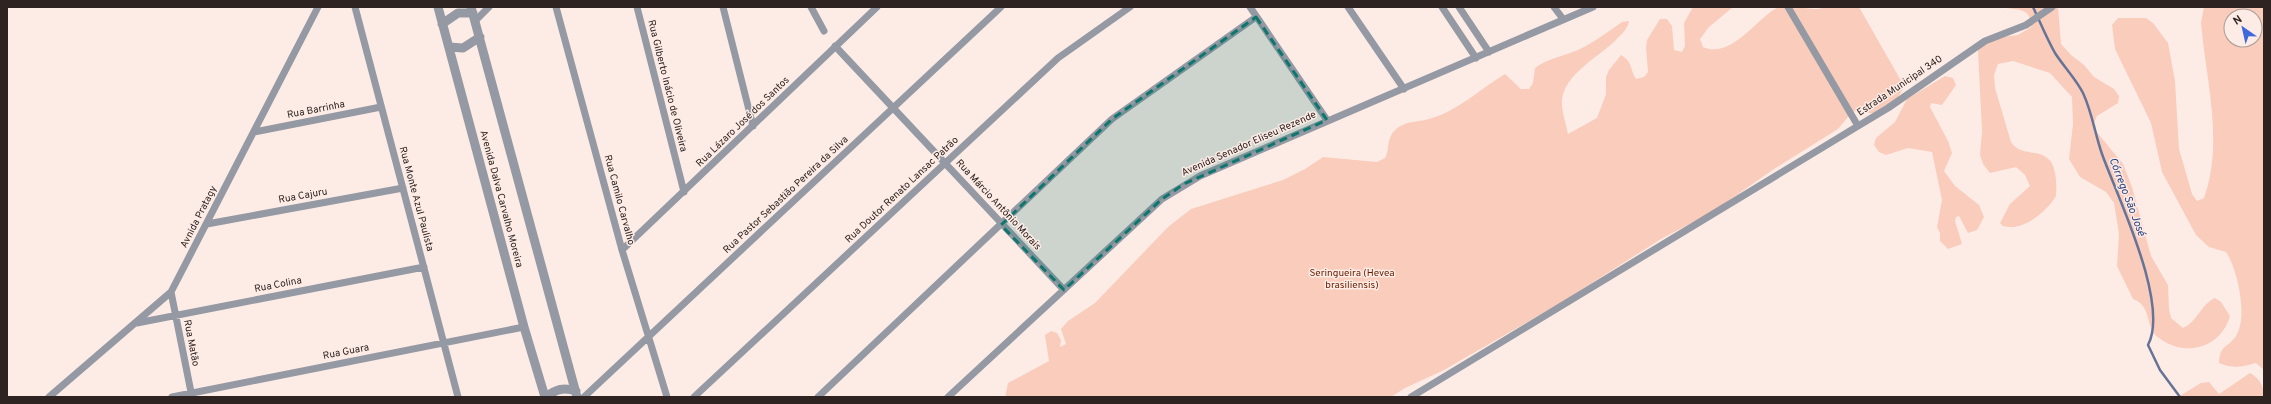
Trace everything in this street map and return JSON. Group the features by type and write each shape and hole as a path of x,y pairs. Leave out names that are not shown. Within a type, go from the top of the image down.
{"street":[{"name":"Avnida Pratagy","path":"49,397 137,323 171,292 318,7"},
{"name":"Rua Monte Azul Paulista","path":"355,7 458,397"},
{"name":"Avenida Dalva Carvalho Moreira","path":"438,7 524,327 546,397"},
{"path":"442,24 458,13 473,14 489,7"},
{"name":"Rua Camilo Carvalho","path":"556,7 622,250 650,337 667,397"},
{"name":"Rua Gilberto Inácio de Oliveira","path":"637,7 684,192"},
{"path":"723,7 753,126"},
{"path":"811,7 824,31"},
{"name":"Rua Lázaro José dos Santos","path":"622,250 877,7"},
{"name":"Rua Pastor Sebastião Pereira da Silva","path":"584,397 650,337 1001,7"},
{"name":"Rua Doutor Renato Lansac Patrão","path":"694,397 1058,58 1130,7"},
{"path":"1250,7 1327,120"},
{"path":"1348,7 1404,89"},
{"path":"1442,7 1476,58"},
{"path":"1459,7 1489,52"},
{"path":"1554,7 1563,19"},
{"name":"Avenida Senador Eliseu Rezende","path":"948,397 1162,199 1184,184 1327,120 1404,89 1593,7"},
{"name":"Estrada Municipal 340","path":"1788,7 1858,126 1888,108 1985,41 2026,25 2052,7"},
{"path":"473,14 577,394"},
{"path":"818,397 1112,119 1256,17"},
{"path":"448,47 463,48 480,37"},
{"name":"Rua Márcio Antônio Morais","path":"835,46 946,163 1001,225 1064,290"},
{"name":"Rua Barrinha","path":"254,132 381,107"},
{"path":"1410,397 1858,126"},
{"name":"Rua Cajuru","path":"207,224 403,188"},
{"name":"Rua Colina","path":"137,323 424,267"},
{"name":"Rua Matão","path":"171,292 191,395"},
{"name":"Rua Guara","path":"172,397 191,395 524,327"},
{"path":"546,397 556,390 563,389 577,394"}],"highlighted area":[{"path":"1256,17 1327,120 1184,184 1162,199 1064,290 1001,225 1112,119"}],"green space":[{"name":"Seringueira (Hevea brasiliensis)","path":"1790,6 1817,9 1825,7 1859,7 1904,86 1897,99 1878,114 1853,111 1838,129 1774,169 1712,212 1661,239 1557,305 1444,370 1405,388 1391,397 1005,397 1008,383 1049,361 1045,335 1051,331 1057,333 1061,340 1060,347 1066,344 1061,329 1068,321 1095,303 1168,227 1191,209 1283,180 1305,169 1323,157 1377,162 1385,158 1390,137 1399,127 1407,123 1429,119 1450,111 1505,74 1521,89 1529,89 1533,83 1535,68 1546,61 1582,48 1622,22 1629,21 1624,32 1583,67 1569,82 1564,91 1562,108 1568,134 1597,118 1606,94 1606,77 1609,70 1621,55 1628,60 1636,79 1644,77 1648,72 1646,48 1647,40 1660,19 1667,19 1672,26 1674,50 1682,52 1685,46 1684,23 1693,7 1733,7 1709,27 1700,39 1703,47 1713,49 1723,48 1732,44 1767,15 1780,7"},
{"path":"2002,7 2058,7 2061,44 2071,55 2084,65 2094,77 2114,89 2119,96 2118,103 2097,116 2094,123 2095,130 2123,164 2132,187 2151,256 2168,285 2171,318 2183,328 2192,321 2206,304 2215,298 2221,302 2230,316 2219,336 2210,342 2191,348 2180,348 2169,344 2154,334 2146,312 2139,302 2133,299 2117,266 2119,234 2114,203 2106,192 2080,177 2069,159 2073,124 2072,97 2050,73 2013,61 1998,64 1994,75 1995,88 2011,142 2017,148 2024,151 2040,154 2047,158 2053,165 2056,177 2056,196 2040,214 2026,223 2011,227 2003,226 2000,223 2010,204 2030,186 2025,175 2016,167 1990,173 1983,164 1980,155 1982,131 1979,47 2002,37 2018,35 2031,27 2029,16 2026,12"},
{"path":"2204,7 2264,7 2264,370 2256,363 2238,367 2219,363 2222,350 2233,340 2240,328 2241,306 2238,281 2226,252 2209,247 2196,235 2162,172 2151,123 2115,49 2112,25 2118,18 2146,18 2153,23 2168,43 2175,81 2179,149 2192,194 2197,201 2204,198 2210,177 2213,155 2212,111 2201,23"},
{"path":"1945,76 1953,78 1956,85 1942,105 1931,103 1930,107 1948,141 1952,153 1944,171 1955,186 1979,205 1984,217 1977,230 1968,233 1959,216 1956,217 1955,221 1962,244 1948,249 1940,241 1940,233 1937,227 1942,200 1932,152 1908,148 1886,155 1879,152 1874,145 1876,138 1895,122 1907,99"},
{"path":"2250,373 2261,383 2264,397 2178,397 2201,383 2209,382 2219,394"}],"waterway":[{"name":"Córrego São José","path":"2033,7 2055,53 2077,83 2086,100 2102,154 2129,222 2147,278 2152,304 2153,327 2148,345 2160,370 2180,397"}]}
